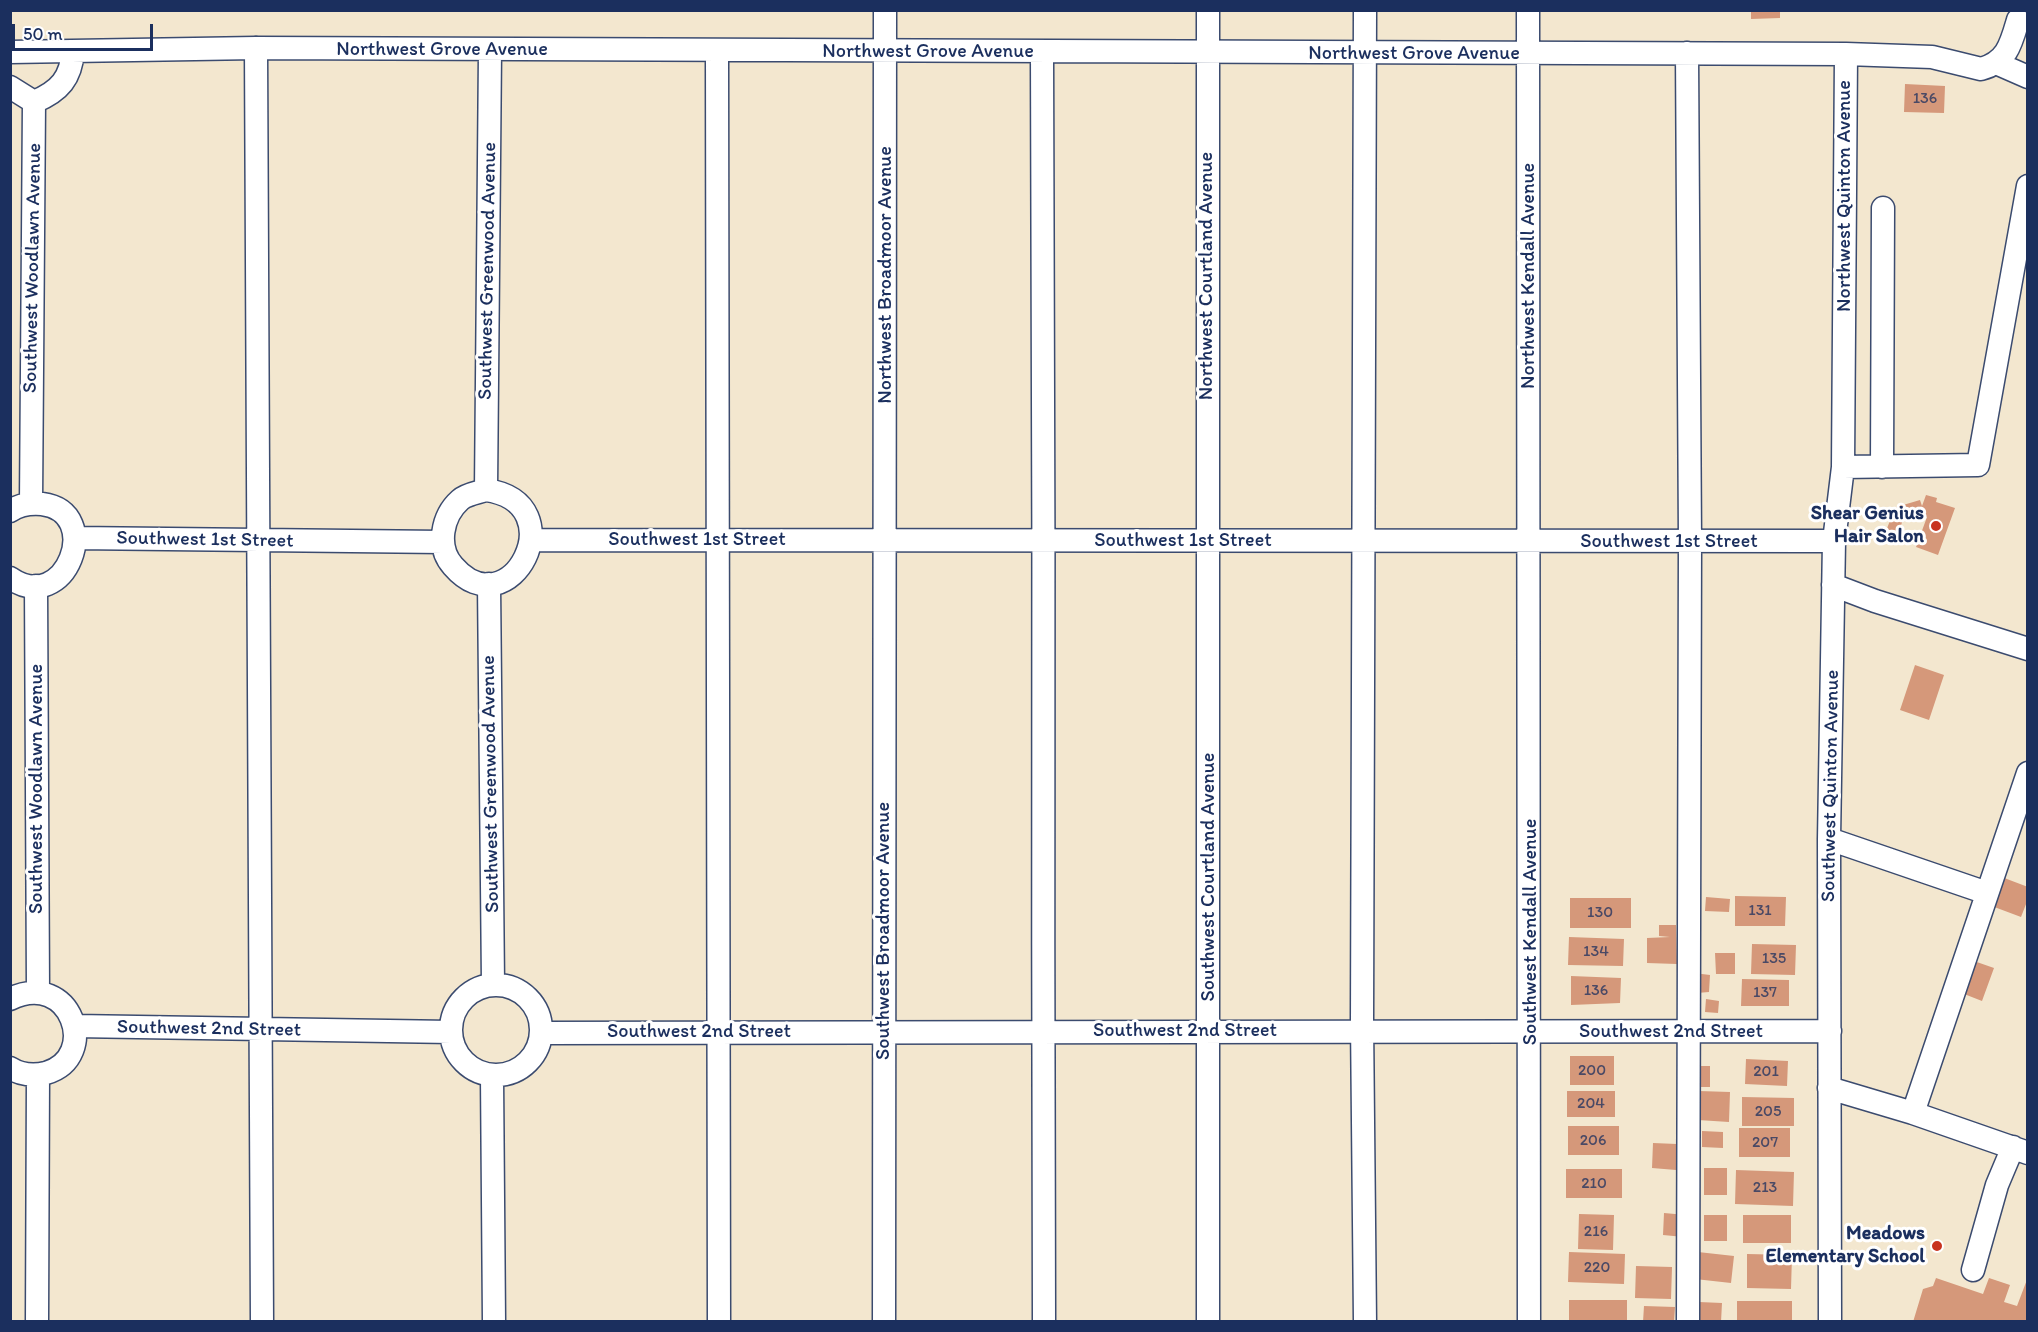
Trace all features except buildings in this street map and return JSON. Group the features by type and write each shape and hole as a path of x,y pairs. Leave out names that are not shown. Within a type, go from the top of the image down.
{"street":[{"name":"Northwest Broadmoor Avenue","path":"885,10 885,540"},
{"name":"Northwest Courtland Avenue","path":"1206,541 1209,10"},
{"path":"1365,10 1362,542 1365,1322"},
{"name":"Northwest Kendall Avenue","path":"1528,10 1530,542"},
{"path":"2018,20 2009,49 1996,63 2028,77"},
{"name":"Northwest Grove Avenue","path":"10,52 256,48 717,52 1846,54"},
{"path":"256,48 262,1322"},
{"path":"10,87 34,102 47,96 66,79 72,69 74,51"},
{"name":"Southwest Greenwood Avenue","path":"486,490 490,51"},
{"path":"717,52 716,540 720,1032 718,1322"},
{"path":"1042,52 1045,302 1042,1031 1044,1322"},
{"path":"1687,53 1690,542 1688,1322"},
{"name":"Northwest Quinton Avenue","path":"1834,541 1843,466 1846,54 1932,57 1972,69 1982,69 1996,63"},
{"name":"Southwest Woodlawn Avenue","path":"34,102 21,507 46,505 59,512 70,525 75,538"},
{"path":"1843,466 1978,465 2028,186"},
{"path":"1882,466 1883,208"},
{"path":"486,490 508,497 519,506 527,518 531,540 527,556 518,570 504,580 489,584 464,577 452,566 443,542 444,524 450,512 468,496 486,490"},
{"path":"10,578 36,586 50,582 66,571 73,558 75,538"},
{"name":"Southwest 1st Street","path":"75,538 443,542"},
{"name":"Southwest 1st Street","path":"531,540 1834,541"},
{"name":"Southwest Broadmoor Avenue","path":"884,1322 885,540"},
{"name":"Southwest Courtland Avenue","path":"1206,541 1210,1031 1208,1322"},
{"name":"Southwest Quinton Avenue","path":"1830,1322 1829,839 1834,541"},
{"name":"Southwest Kendall Avenue","path":"1529,1322 1530,542"},
{"name":"Southwest Greenwood Avenue","path":"489,584 493,984"},
{"path":"1833,585 1875,601 2028,649"},
{"name":"Southwest Woodlawn Avenue","path":"36,586 38,992"},
{"path":"1913,1113 2028,772"},
{"path":"1829,839 1987,893"},
{"path":"493,984 512,987 528,998 538,1014 541,1033 536,1051 526,1065 510,1075 492,1077 483,1075 463,1062 454,1048 451,1032 458,1006 477,989 493,984"},
{"path":"10,999 24,992 38,992 55,997 66,1007 75,1026 74,1046 67,1059 52,1071 38,1075 16,1072 10,1068"},
{"name":"Southwest 2nd Street","path":"75,1026 451,1032"},
{"name":"Southwest 2nd Street","path":"541,1033 1830,1031"},
{"path":"37,1322 38,1075"},
{"path":"492,1077 494,1322"},
{"path":"1829,1088 1913,1113 2020,1150 1997,1185 1973,1270"}],"place":[{"name":"Shear Genius Hair Salon","path":"1936,526"},
{"name":"Meadows Elementary School","path":"1937,1246"}]}
